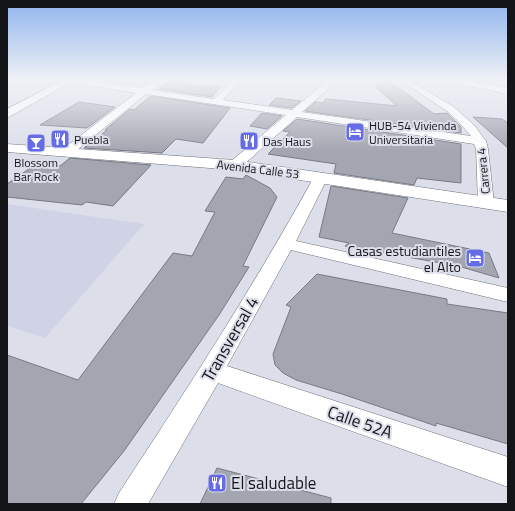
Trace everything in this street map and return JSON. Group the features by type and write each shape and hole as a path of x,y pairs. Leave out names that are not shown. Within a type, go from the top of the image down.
{"main road":[{"path":"7,114 26,104"},
{"name":"Avenida Calle 53","path":"7,148 235,166 321,177 508,206"}],"street":[{"path":"67,152 128,104"},
{"path":"228,104 480,141"},
{"path":"235,166 305,104"},
{"name":"Carrera 4","path":"441,104 455,113 471,127 480,141 486,203"},
{"name":"Transversal 4","path":"135,502 286,244 321,177"},
{"path":"286,244 508,295"},
{"name":"Calle 52A","path":"212,371 508,472"}],"shaded area":[{"path":"7,204 144,224 45,338 7,326"}],"building":[{"path":"76,104 92,104 115,107 87,128 40,125"},
{"path":"141,104 203,104 230,108 203,143 176,139 162,153 84,148 130,109 134,110"},
{"path":"270,104 297,104 292,108 269,105"},
{"path":"313,104 375,104 397,106 395,104 420,104 434,114 447,113 461,127 461,133 305,111"},
{"path":"262,113 282,116 267,129 250,126"},
{"path":"473,117 502,119 508,123 508,148"},
{"path":"297,119 461,144 461,183 417,178 414,185 334,173 336,164 268,154 290,132 283,131"},
{"path":"70,158 151,165 113,206 86,202 82,205 7,197 7,184 36,164 60,166"},
{"path":"246,175 270,188 277,197 243,266 249,267 219,315 124,451 81,504 7,504 7,355 78,380 173,253 192,256 215,212 205,211 226,177 243,179"},
{"path":"331,186 408,198 392,233 489,253 499,278 441,261 441,263 345,246 349,243 319,237"},
{"path":"317,274 447,299 447,304 508,313 508,444 436,423 436,426 296,380 283,373 275,365 273,354 291,307 286,305"},
{"path":"217,468 331,498 331,504 200,504"}],"place":[{"name":"HUB-54 Vivienda Universitaria","path":"355,132"},
{"name":"Puebla","path":"60,139"},
{"name":"Das Haus","path":"249,141"},
{"name":"Blossom Bar Rock","path":"36,143"},
{"name":"Casas estudiantiles el Alto","path":"475,258"},
{"name":"El saludable","path":"217,483"}]}
